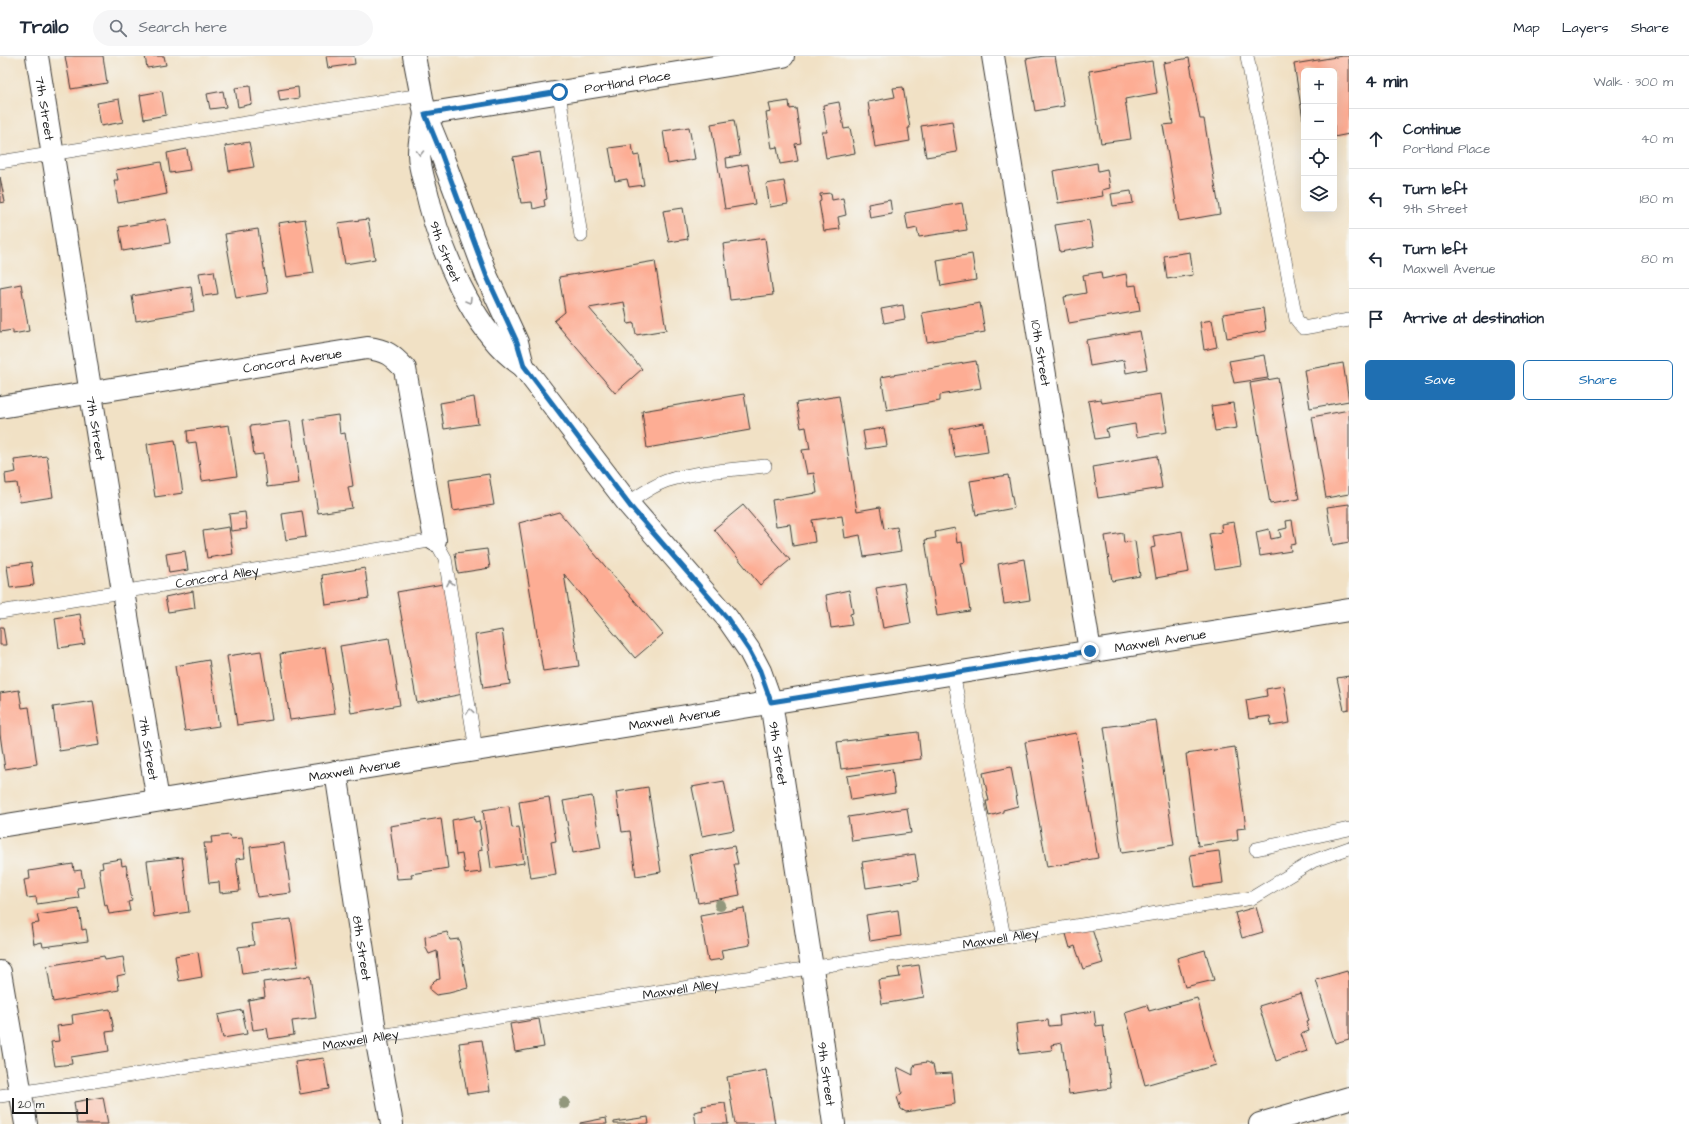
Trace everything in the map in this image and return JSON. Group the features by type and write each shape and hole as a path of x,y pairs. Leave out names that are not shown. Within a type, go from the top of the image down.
{"street":[{"name":"7th Street","path":"36,56 92,392 122,592 158,800"},
{"name":"9th Street","path":"414,56 423,105 487,277 517,342 524,366 628,503 727,618 749,650 760,671 771,702 812,968 834,1124"},
{"name":"Portland Place","path":"423,105 559,92 783,56"},
{"name":"10th Street","path":"993,56 1090,651"},
{"name":"9th Street","path":"423,105 419,153 421,167 431,209 446,256 462,289 485,328 510,358 524,366"},
{"name":"Concord Avenue","path":"0,407 367,348 380,349 394,357 405,369 435,540"},
{"name":"Maxwell Avenue","path":"0,826 1349,610"},
{"name":"8th Street","path":"336,772 376,1036 392,1124"},
{"path":"0,972 10,1094 26,1124"},
{"path":"1260,1124 1349,1098"}],"lane":[{"path":"1247,56 1296,319 1303,328 1349,320"},
{"path":"559,92 581,236"},
{"path":"0,162 53,153 423,105"},
{"path":"628,503 647,491 666,482 701,474 765,466"},
{"path":"435,540 446,558 476,750"},
{"name":"Concord Alley","path":"0,612 435,540"},
{"path":"953,673 1004,937"},
{"path":"1256,849 1349,829"},
{"name":"Maxwell Alley","path":"10,1094 1252,898 1314,861 1349,848"}],"building":[{"path":"65,56 103,56 107,83 71,89"},
{"path":"145,56 164,56 166,65 147,68"},
{"path":"326,56 354,56 355,64 328,68"},
{"path":"1055,56 1064,106 1035,111 1026,59"},
{"path":"1349,56 1349,134 1337,136 1337,68 1301,68 1301,107 1294,64"},
{"path":"1189,58 1200,119 1204,119 1220,214 1179,221 1163,125 1173,124 1163,63"},
{"path":"1152,61 1157,93 1125,99 1131,139 1101,143 1089,71"},
{"path":"250,86 252,104 238,107 235,88"},
{"path":"298,87 299,98 280,101 278,90"},
{"path":"903,87 910,128 908,128 910,141 875,147 868,102 895,97 893,88"},
{"path":"162,91 166,115 144,119 140,95"},
{"path":"223,91 226,107 210,109 207,94"},
{"path":"119,99 123,122 101,126 97,103"},
{"path":"789,101 790,109 796,108 801,143 795,144 798,161 780,164 777,147 772,148 766,113 771,112 769,104"},
{"path":"839,102 844,129 850,128 855,153 826,158 822,132 827,132 823,105"},
{"path":"734,120 740,156 726,158 727,168 748,164 755,204 725,209 711,124"},
{"path":"952,121 957,152 926,157 921,126"},
{"path":"689,127 695,159 668,164 663,131"},
{"path":"249,142 254,167 229,171 225,146"},
{"path":"632,145 634,156 639,155 644,185 629,187 627,179 615,181 609,148"},
{"path":"187,149 190,170 170,173 167,153"},
{"path":"540,152 547,199 544,200 545,206 533,209 532,202 521,203 513,157"},
{"path":"161,162 167,194 118,203 114,180 118,180 116,170"},
{"path":"1097,163 1098,171 1107,169 1110,188 1102,190 1103,196 1058,203 1053,171"},
{"path":"0,177 5,202 0,203"},
{"path":"784,181 788,204 770,207 766,184"},
{"path":"1131,191 1133,203 1113,206 1111,194"},
{"path":"831,193 832,200 843,198 846,215 838,217 840,229 824,231 819,202 821,201 820,194"},
{"path":"890,200 892,214 870,218 868,204"},
{"path":"962,203 967,230 919,237 917,228 908,230 905,213"},
{"path":"683,208 688,239 669,242 663,211"},
{"path":"166,219 170,243 123,251 119,227"},
{"path":"305,219 314,273 287,277 278,223"},
{"path":"368,219 375,259 345,264 338,223"},
{"path":"1089,220 1094,246 1060,252 1055,225"},
{"path":"258,229 268,293 236,298 225,234"},
{"path":"765,238 773,295 730,300 723,244"},
{"path":"1190,252 1193,275 1167,279 1164,256"},
{"path":"972,254 976,280 941,286 937,260"},
{"path":"655,261 666,330 636,335 634,323 628,324 624,302 589,308 642,369 615,393 554,321 565,312 559,277"},
{"path":"214,271 218,294 203,296 199,273"},
{"path":"1101,272 1102,279 1126,274 1128,286 1136,285 1140,311 1069,323 1064,297 1086,293 1083,275"},
{"path":"21,284 29,331 13,334 13,330 0,332 0,288"},
{"path":"191,286 194,311 136,321 132,296"},
{"path":"980,303 985,332 927,342 922,313"},
{"path":"903,305 905,319 884,323 881,309"},
{"path":"1263,308 1266,331 1227,338 1223,314"},
{"path":"1212,320 1217,347 1204,350 1200,322"},
{"path":"1140,331 1147,369 1126,373 1124,360 1090,366 1086,340"},
{"path":"1264,355 1268,378 1234,383 1229,361"},
{"path":"976,361 981,388 940,395 940,401 887,410 881,377"},
{"path":"1343,363 1349,401 1310,408 1304,370"},
{"path":"1278,378 1299,499 1270,504 1250,383"},
{"path":"744,394 750,430 647,448 642,411"},
{"path":"1161,394 1167,432 1137,437 1135,424 1106,429 1108,437 1095,439 1088,401 1101,399 1102,403"},
{"path":"839,396 857,511 880,507 884,529 897,527 901,551 864,557 860,535 845,538 842,516 812,520 815,542 793,546 790,524 776,526 772,500 817,493 814,473 807,474 802,450 810,449 806,427 801,428 796,403"},
{"path":"474,397 478,424 444,429 440,403"},
{"path":"1233,403 1237,428 1215,431 1211,406"},
{"path":"1349,410 1349,494 1326,498 1312,417"},
{"path":"338,415 340,434 345,433 353,486 348,487 352,508 318,513 304,420"},
{"path":"290,421 299,483 267,487 263,454 254,455 250,426"},
{"path":"984,423 988,452 955,457 950,429"},
{"path":"229,425 237,476 202,481 196,442 188,443 187,431"},
{"path":"884,428 887,446 866,449 863,431"},
{"path":"175,440 183,493 155,497 147,444"},
{"path":"47,456 53,497 20,502 17,483 6,484 5,474 16,472 14,460"},
{"path":"1157,456 1162,488 1098,498 1093,467"},
{"path":"489,474 494,505 453,511 449,480"},
{"path":"1008,475 1014,508 976,515 970,481"},
{"path":"1349,504 1349,542 1333,545 1327,507"},
{"path":"743,505 790,560 760,585 714,529"},
{"path":"302,511 306,537 286,540 282,514"},
{"path":"245,512 247,529 231,531 229,514"},
{"path":"559,512 663,634 635,658 564,574 579,666 543,671 519,523"},
{"path":"1292,520 1296,544 1290,545 1291,551 1260,556 1256,532 1269,529 1271,539 1281,537 1279,530 1287,528 1286,521"},
{"path":"1234,522 1241,565 1215,569 1209,534 1222,532 1221,524"},
{"path":"229,527 233,554 207,558 203,531"},
{"path":"955,528 957,543 962,542 965,562 960,563 963,575 964,574 970,611 937,616 925,540 936,538 935,532"},
{"path":"1182,531 1189,572 1156,578 1151,548 1155,547 1153,536"},
{"path":"1123,533 1124,543 1135,541 1140,576 1112,581 1105,536"},
{"path":"487,549 490,568 458,573 455,553"},
{"path":"185,551 188,570 169,573 166,554"},
{"path":"1024,559 1030,600 1004,604 998,564"},
{"path":"31,562 34,585 10,588 7,566"},
{"path":"365,568 369,598 326,605 322,575"},
{"path":"904,583 911,623 883,628 876,588"},
{"path":"443,584 463,694 417,703 397,592"},
{"path":"849,590 853,613 850,614 852,625 831,628 826,595"},
{"path":"193,591 195,608 168,612 165,597"},
{"path":"80,614 85,644 59,648 55,618"},
{"path":"0,627 3,627 6,645 0,645"},
{"path":"502,630 510,684 483,688 475,635"},
{"path":"389,638 400,705 351,713 340,646"},
{"path":"325,647 335,714 290,720 280,654"},
{"path":"261,651 272,720 237,725 227,656"},
{"path":"209,660 219,726 185,731 175,666"},
{"path":"1349,676 1349,709 1344,710 1337,678"},
{"path":"1284,686 1290,723 1271,726 1270,716 1249,719 1246,700 1267,696 1266,689"},
{"path":"19,690 22,708 29,707 37,764 5,769 0,734 0,693"},
{"path":"93,701 100,745 59,751 53,707"},
{"path":"1156,720 1174,845 1122,853 1104,727"},
{"path":"918,732 921,759 841,769 837,742"},
{"path":"1076,733 1098,858 1047,867 1025,742"},
{"path":"1235,747 1246,828 1237,829 1238,840 1198,846 1186,754"},
{"path":"1011,767 1018,806 989,816 986,801 989,801 983,773"},
{"path":"892,769 895,793 851,800 847,776"},
{"path":"724,781 734,830 702,836 692,787"},
{"path":"648,787 661,872 636,876 630,831 622,832 616,792"},
{"path":"592,796 601,848 573,853 563,801"},
{"path":"549,797 556,841 551,842 556,874 531,878 519,802"},
{"path":"509,806 512,828 519,827 524,863 491,868 483,810"},
{"path":"907,808 911,833 852,841 848,817"},
{"path":"474,816 475,822 479,821 481,829 479,830 482,850 478,851 481,872 465,874 462,854 456,855 452,820"},
{"path":"441,818 448,868 411,874 412,878 397,879 390,826"},
{"path":"230,835 231,839 242,838 245,858 236,859 240,891 220,893 219,882 209,883 204,843 212,843 211,837"},
{"path":"284,843 291,893 257,897 250,847"},
{"path":"734,846 738,864 734,864 740,895 698,903 689,855"},
{"path":"1219,851 1223,883 1195,887 1190,855"},
{"path":"915,854 919,880 866,888 862,862"},
{"path":"182,857 189,912 154,917 147,861"},
{"path":"121,859 122,866 126,865 132,901 128,902 130,911 109,914 107,905 105,906 99,869 103,868 102,862"},
{"path":"73,864 74,871 81,870 84,887 77,888 79,898 37,904 36,897 27,898 24,880 30,879 29,871"},
{"path":"1256,907 1263,932 1242,938 1235,913"},
{"path":"744,908 750,945 721,950 723,959 708,961 700,916"},
{"path":"79,909 82,930 86,929 88,941 43,947 42,942 34,944 31,924 39,923 37,915"},
{"path":"898,910 901,936 870,941 866,915"},
{"path":"291,919 298,966 242,974 238,947 254,945 251,924"},
{"path":"1091,926 1103,963 1083,969 1075,946 1070,948 1066,934"},
{"path":"447,932 450,940 459,939 468,988 436,995 430,990 430,985 435,980 440,979 437,951 429,954 426,948 425,937"},
{"path":"1205,950 1214,980 1185,987 1177,958"},
{"path":"198,952 202,977 179,981 175,956"},
{"path":"104,956 105,960 123,957 126,974 117,976 119,990 53,1002 47,966"},
{"path":"919,965 924,997 882,1004 878,980 900,977 898,968"},
{"path":"1347,971 1349,977 1349,1039 1335,1043 1316,980"},
{"path":"310,976 316,1018 292,1021 294,1035 269,1039 267,1028 253,1030 248,1000 265,997 263,982"},
{"path":"1301,993 1309,1021 1306,1022 1309,1031 1301,1034 1307,1051 1276,1061 1259,1006"},
{"path":"1197,998 1216,1065 1145,1085 1125,1012 1147,1005 1149,1011"},
{"path":"110,1009 114,1031 106,1032 109,1051 71,1057 72,1064 55,1066 51,1042 59,1041 57,1026 73,1024 72,1015"},
{"path":"242,1010 247,1034 223,1038 218,1015"},
{"path":"1094,1011 1096,1026 1103,1025 1111,1088 1069,1094 1062,1043 1051,1045 1052,1050 1019,1054 1016,1024 1048,1020 1049,1026 1060,1025 1059,1016"},
{"path":"539,1019 544,1047 515,1052 510,1024"},
{"path":"482,1040 490,1091 467,1094 459,1043"},
{"path":"324,1058 329,1089 300,1094 295,1062"},
{"path":"927,1062 933,1065 935,1074 952,1073 955,1104 906,1112 901,1109 897,1097 902,1093 897,1067 913,1075 915,1064"},
{"path":"766,1070 775,1124 735,1124 727,1077"},
{"path":"103,1097 108,1124 77,1124 74,1102"},
{"path":"725,1103 728,1124 696,1124 694,1112 703,1110 702,1106"},
{"path":"648,1117 649,1124 614,1124 614,1122"},
{"path":"606,1118 607,1124 580,1124 580,1123"}],"route":[{"path":"559,92 425,114 487,277 517,342 524,366 630,506 727,618 749,650 760,671 771,702 1090,651"}]}
